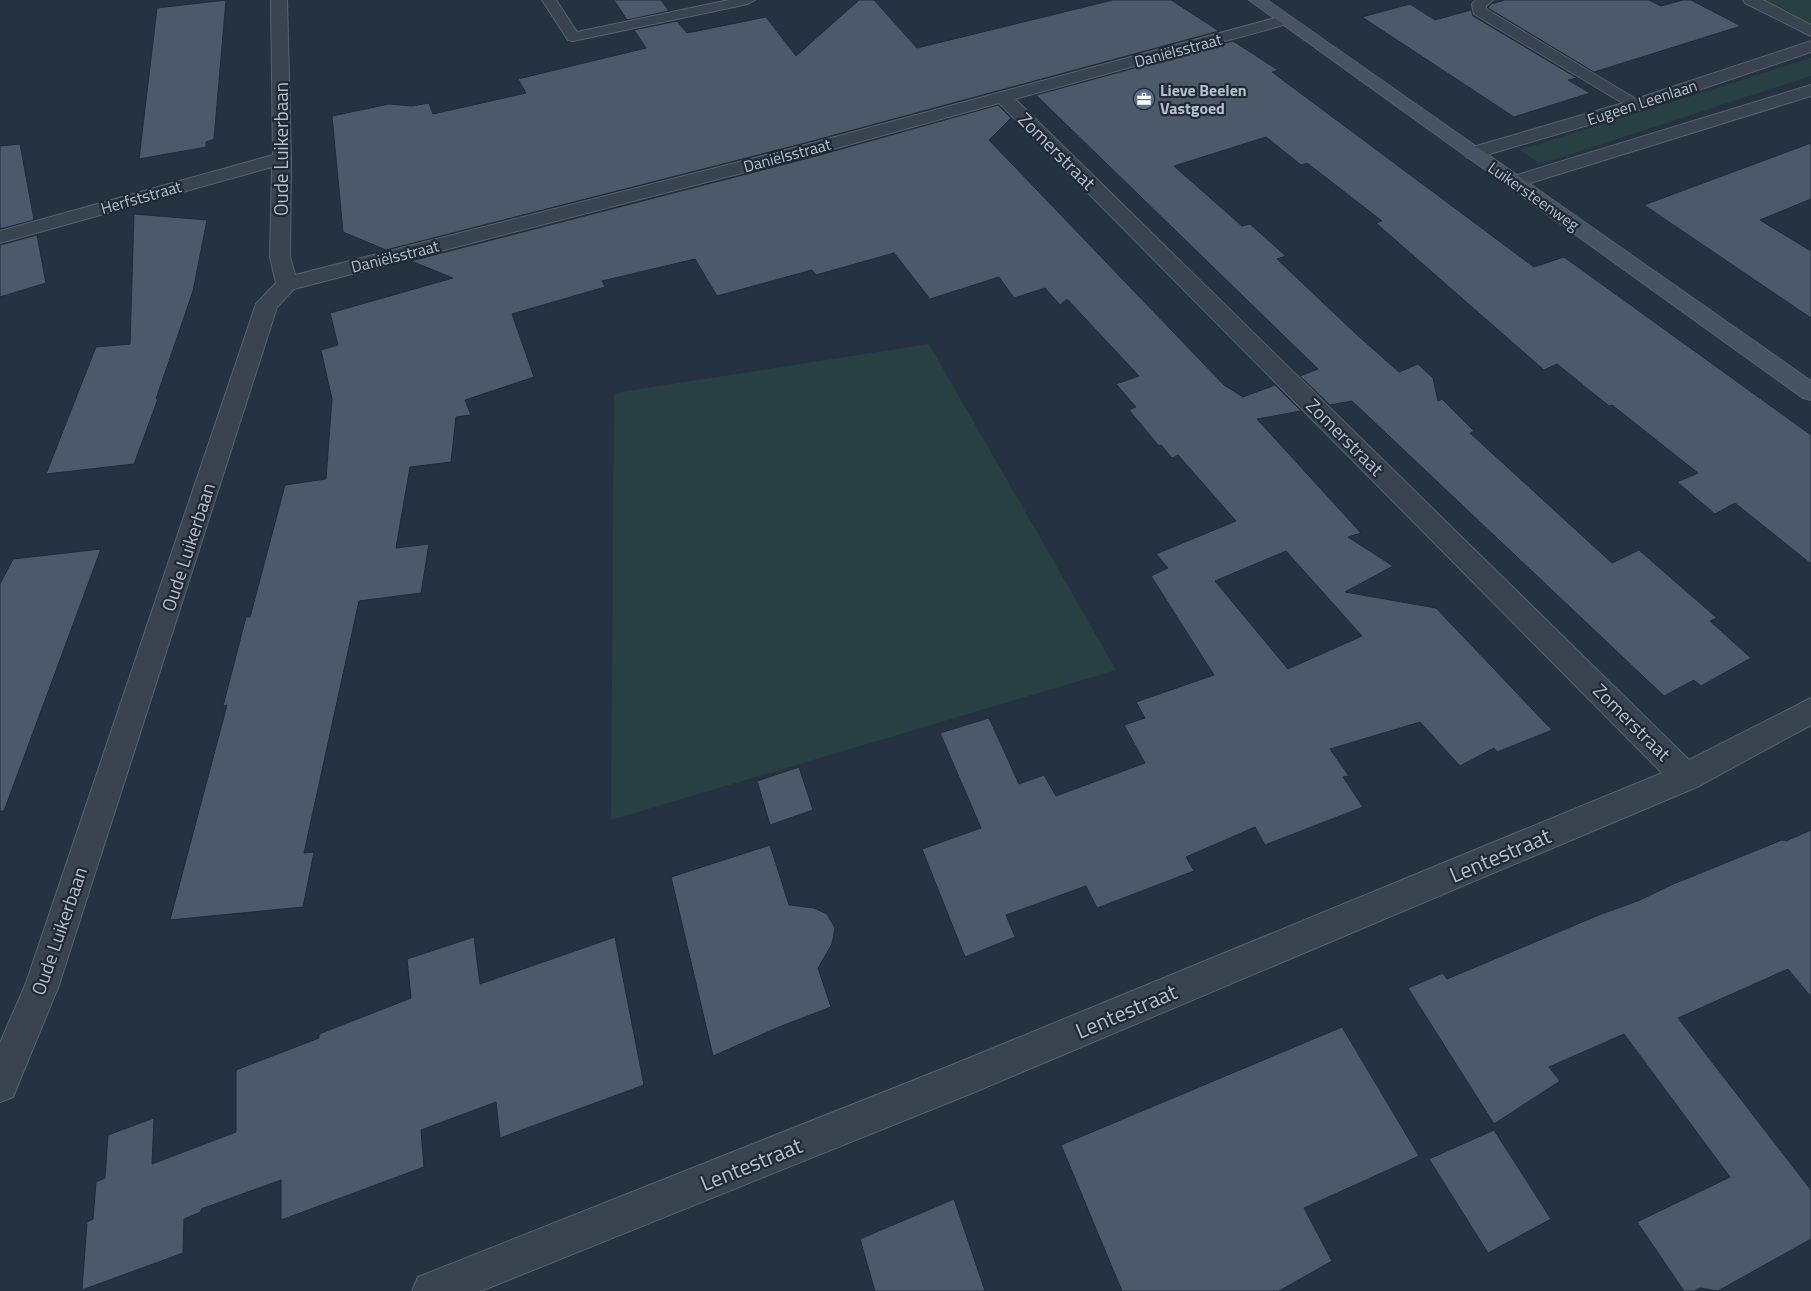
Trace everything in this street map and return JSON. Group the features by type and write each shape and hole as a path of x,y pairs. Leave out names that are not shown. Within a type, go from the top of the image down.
{"main road":[{"name":"Luikersteenweg","path":"1257,0 1811,392"}],"street":[{"name":"Oude Luikerbaan","path":"0,1084 42,985 267,304 287,284 280,257 282,158 279,0"},
{"path":"1751,0 1811,31"},
{"name":"Daniëlsstraat","path":"287,284 792,154 1285,20"},
{"name":"Eugeen Leenlaan","path":"1473,153 1636,105 1811,46"},
{"name":"Eugeen Leenlaan","path":"1514,182 1811,90"},
{"name":"Zomerstraat","path":"1003,97 1686,777"},
{"name":"Herfststraat","path":"0,237 282,158"},
{"name":"Lentestraat","path":"432,1291 957,1081 1686,777 1811,711"}],"lane":[{"path":"550,0 573,37 748,0"},
{"path":"1486,0 1479,4 1478,11 1636,105"}],"green space":[{"path":"1764,0 1811,0 1811,23"},
{"path":"1811,58 1811,76 1540,164 1520,150"},
{"path":"929,344 1116,670 611,820 614,393"}],"building":[{"path":"226,0 214,139 206,142 206,147 139,159 157,8"},
{"path":"614,0 661,0 669,11 627,20"},
{"path":"859,0 874,0 917,48 1113,0 1171,0 1219,31 805,143 386,250 343,232 332,116 389,104 412,106 429,103 433,114 526,93 518,79 646,48 634,30 677,21 687,33 766,17 796,56"},
{"path":"1505,0 1649,0 1661,6 1683,0 1691,0 1741,26 1594,72 1488,8 1491,4"},
{"path":"1410,4 1435,20 1471,10 1473,16 1577,78 1568,80 1590,93 1514,117 1362,17"},
{"path":"1233,41 1278,70 1272,72 1534,267 1564,257 1811,435 1811,564 1735,503 1715,514 1677,482 1698,473 1557,364 1544,370 1376,223 1382,221 1307,163 1301,165 1266,137 1174,166 1242,226 1250,224 1286,256 1277,259 1399,372 1418,364 1433,378 1438,401 1442,399 1474,431 1470,433 1612,563 1639,550 1717,618 1710,621 1751,658 1701,686 1694,680 1664,696 1352,401 1330,405 1300,376 1318,369 1036,95"},
{"path":"998,105 1011,118 989,140 1224,385 1243,397 1275,385 1301,411 1257,419 1361,533 1348,537 1393,566 1345,592 1436,608 1552,730 1497,752 1494,748 1460,766 1420,722 1330,749 1349,776 1343,777 1363,807 1265,845 1255,827 1186,857 1194,871 1097,908 1086,886 1006,915 1015,937 965,957 922,849 981,828 940,733 989,718 1019,784 1044,775 1056,796 1145,763 1124,725 1145,718 1136,702 1214,675 1151,576 1168,568 1156,554 1236,521 1178,455 1172,458 1161,445 1159,446 1129,410 1136,407 1116,384 1139,376 1067,299 1060,305 1045,288 1014,298 999,277 930,299 894,253 816,275 812,270 717,296 695,259 602,281 605,287 512,314 534,377 465,400 471,415 456,417 451,462 410,467 396,548 429,544 421,593 359,601 304,853 314,852 303,907 170,920 227,705 223,706 246,617 250,617 285,485 326,479 332,399 321,350 338,345 330,313 453,278 411,261 820,155","holes":["1286,551 1362,636 1288,669 1215,581"]},
{"path":"1811,143 1811,199 1760,220 1811,251 1811,318 1644,205"},
{"path":"20,144 34,220 0,229 0,146"},
{"path":"134,214 207,220 193,291 156,399 158,399 134,464 46,474 96,347 130,344"},
{"path":"37,235 46,283 0,297 0,245"},
{"path":"101,549 4,811 0,811 0,584 13,559"},
{"path":"799,767 813,810 770,825 757,781"},
{"path":"1811,830 1811,997 1788,969 1678,1018 1811,1190 1811,1239 1718,1291 1700,1288 1694,1291 1684,1291 1637,1222 1730,1177 1624,1034 1549,1067 1560,1081 1494,1124 1408,988 1443,973 1447,979 1599,915 1640,900 1671,885"},
{"path":"770,845 789,905 814,908 827,914 835,928 832,944 818,968 831,1007 713,1056 671,877"},
{"path":"474,937 480,984 615,937 644,1085 500,1138 496,1102 421,1130 424,1167 281,1220 281,1180 201,1209 201,1212 184,1219 183,1253 82,1290 87,1222 93,1219 96,1182 105,1178 108,1135 154,1118 152,1164 236,1132 236,1070 319,1038 319,1034 411,998 407,959"},
{"path":"1342,1027 1419,1156 1304,1208 1332,1261 1279,1291 1122,1291 1061,1145"},
{"path":"1494,1130 1551,1219 1488,1253 1429,1159"},
{"path":"954,1199 985,1291 875,1291 860,1239"}],"place":[{"name":"Lieve Beelen Vastgoed","path":"1144,99"}]}
